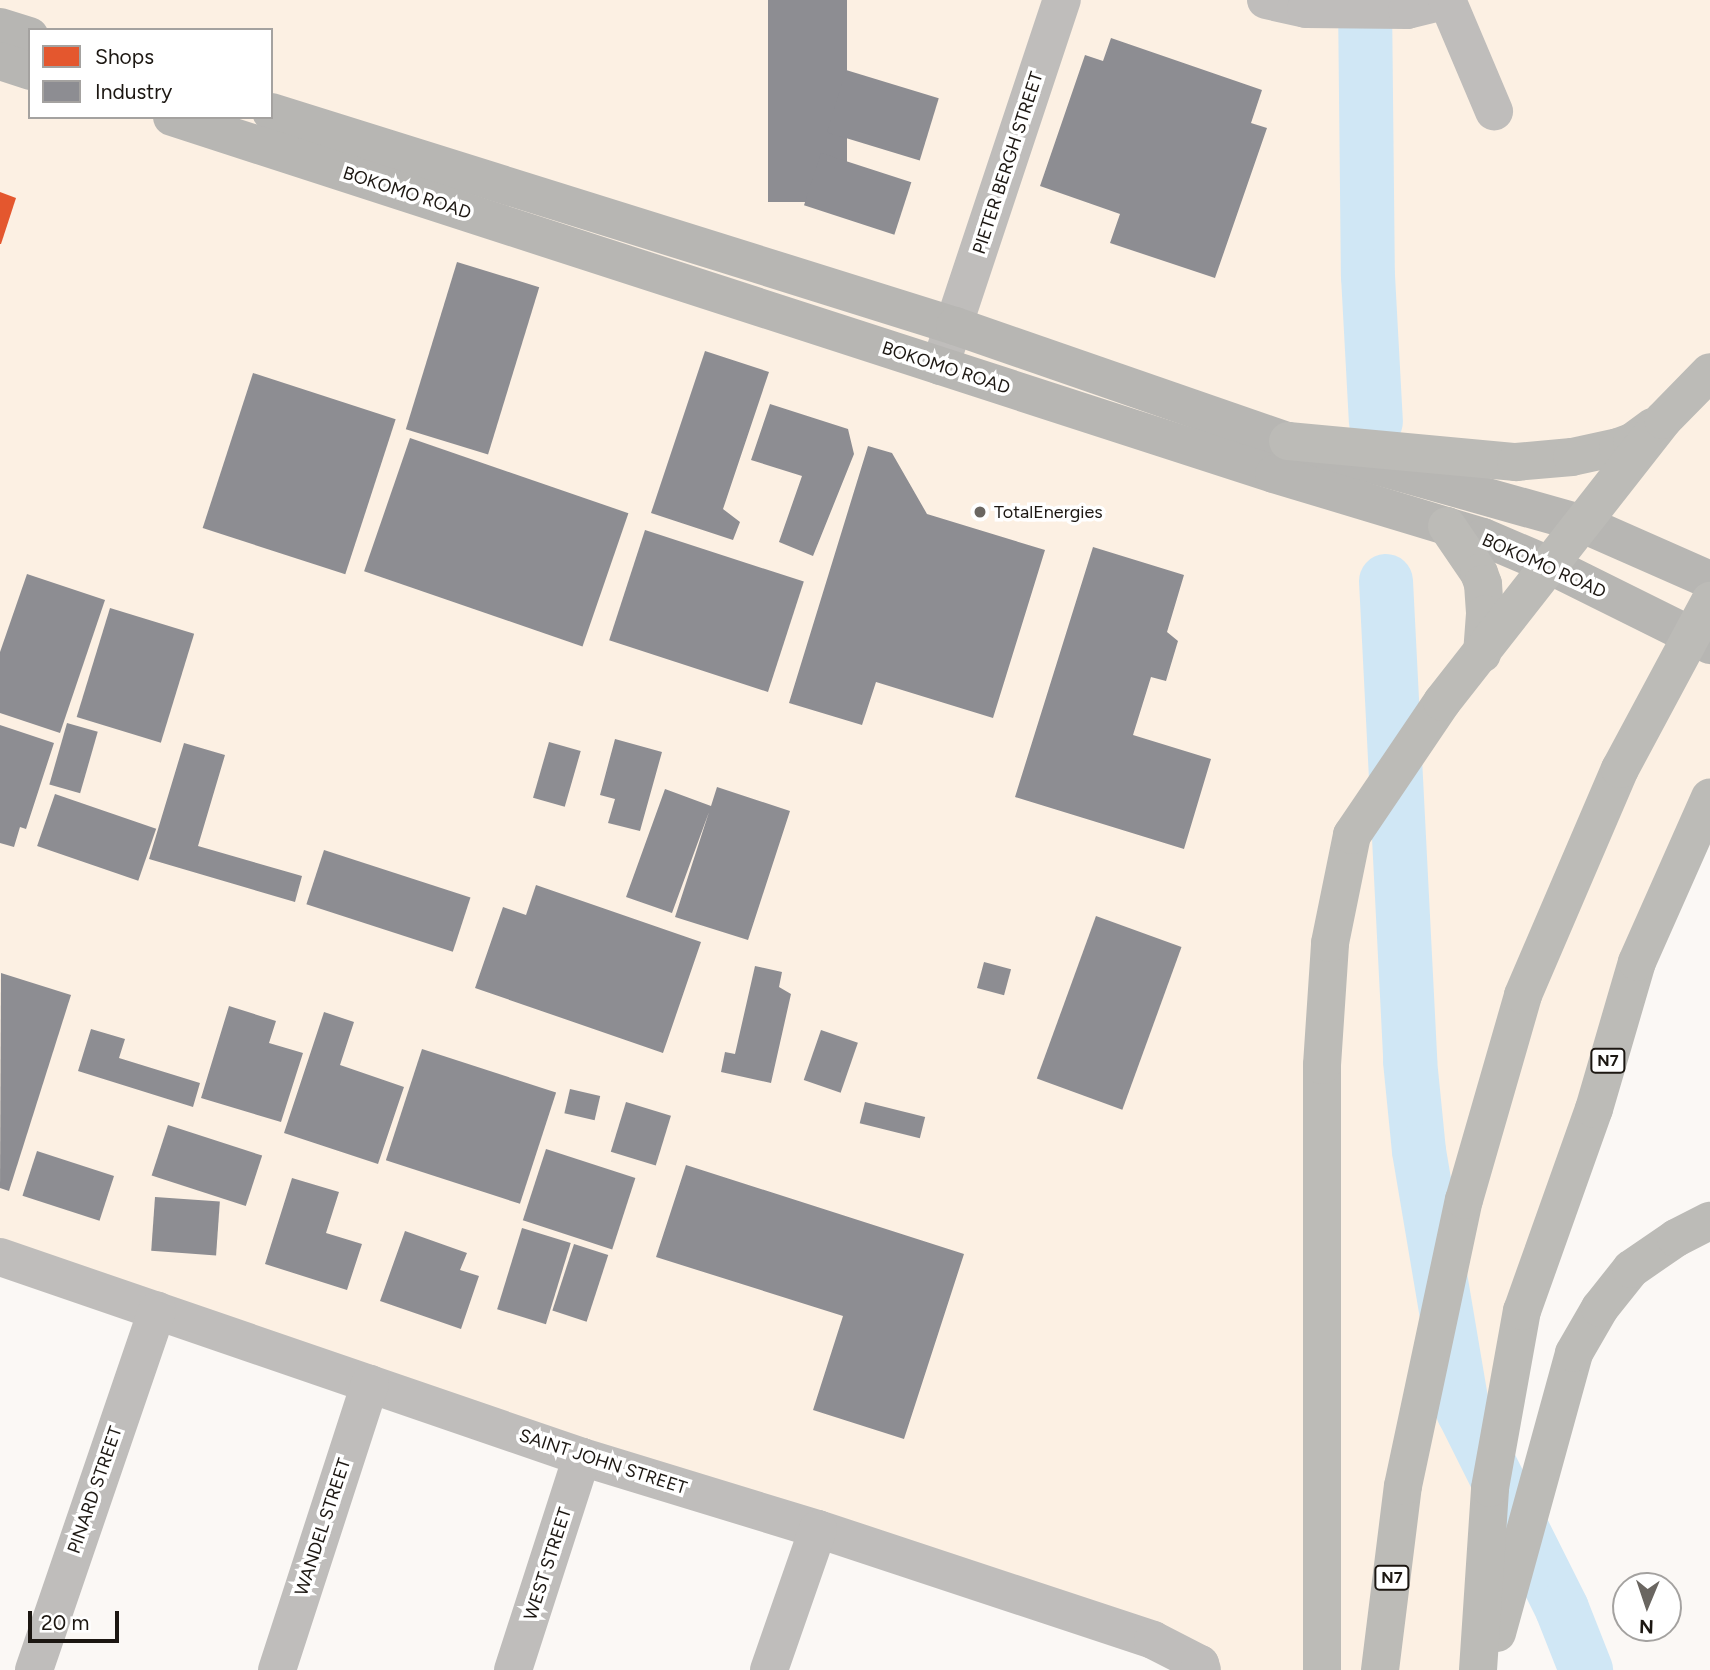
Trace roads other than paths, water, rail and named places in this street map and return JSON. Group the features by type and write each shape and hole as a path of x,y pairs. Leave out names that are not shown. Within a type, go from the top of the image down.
{"highway":[{"path":"1322,1670 1322,1065 1330,943 1352,835 1442,702 1663,420 1710,372"},
{"path":"1288,441 1516,462 1572,457 1618,447 1632,442 1663,420"},
{"path":"1447,526 1479,573 1483,584 1485,614 1482,653"},
{"name":"N7","path":"1380,1670 1404,1486 1464,1200 1523,995 1620,769 1710,601"},
{"name":"N7","path":"1478,1670 1490,1488 1522,1311 1594,1109 1637,962 1706,805"},
{"path":"1487,1670 1574,1353 1600,1308 1631,1269 1676,1238 1710,1221"}],"main road":[{"path":"0,27 28,35"},
{"path":"0,61 28,70"},
{"name":"BOKOMO ROAD","path":"273,113 955,326 1288,441 1583,524 1710,580"},
{"name":"BOKOMO ROAD","path":"178,119 1274,474 1518,550 1710,645"}],"street":[{"name":"PIETER BERGH STREET","path":"940,366 1062,0"},
{"path":"1265,0 1306,9 1406,10 1448,0 1494,111"},
{"name":"SAINT JOHN STREET","path":"0,1257 582,1457 818,1530 1153,1640 1200,1664 1202,1670"},
{"name":"PINARD STREET","path":"34,1670 157,1310"},
{"name":"WANDEL STREET","path":"276,1670 370,1384"},
{"name":"WEST STREET","path":"513,1670 582,1457"},
{"path":"769,1670 818,1530"}],"waterway":[{"path":"1365,0 1368,276 1376,422"},
{"path":"1386,581 1410,1061 1419,1151 1463,1411 1562,1609 1586,1670"}],"place":[{"name":"TotalEnergies","path":"980,512"}]}
